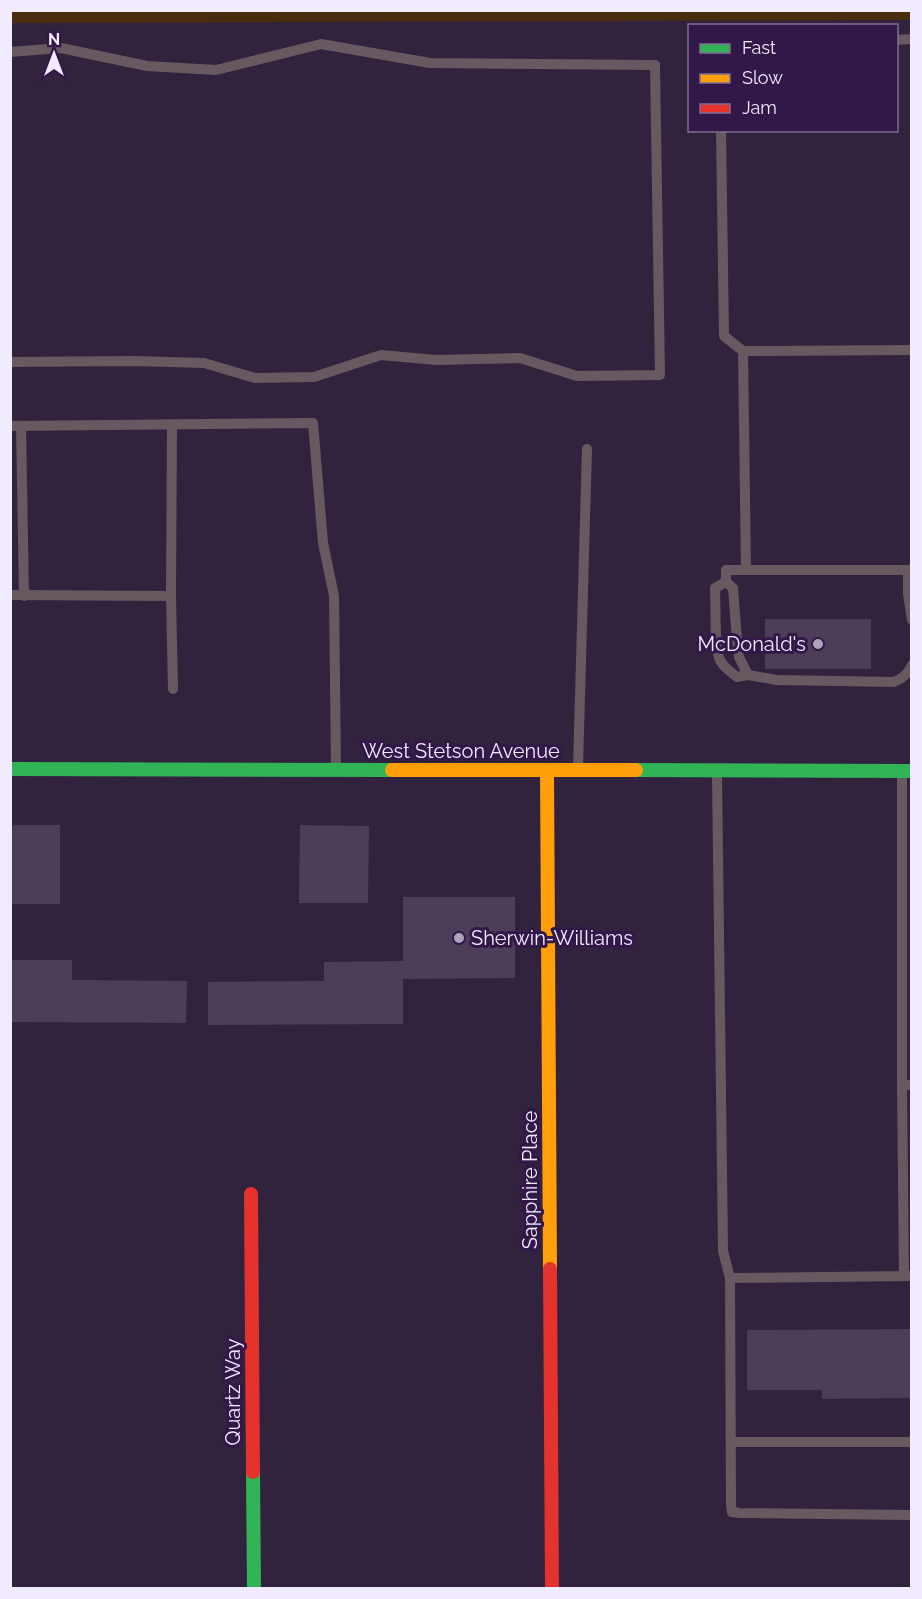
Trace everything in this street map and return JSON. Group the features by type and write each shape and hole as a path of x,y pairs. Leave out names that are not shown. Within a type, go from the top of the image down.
{"street":[{"name":"West Stetson Avenue","path":"10,770 907,771"},
{"name":"Sapphire Place","path":"547,771 552,1588"},
{"name":"Quartz Way","path":"251,1194 254,1588"}],"lane":[{"path":"10,52 61,48 147,66 216,70 321,44 430,63 655,65 660,375 577,376 520,358 436,360 381,355 314,377 255,378 204,363 10,362"},
{"path":"722,132 724,336 742,351 912,350"},
{"path":"742,351 746,570"},
{"path":"24,596 16,426 313,423 323,543 334,596 336,770"},
{"path":"172,425 173,689"},
{"path":"578,771 587,449"},
{"path":"748,675 739,657 733,588 726,582 726,570 910,570 908,594 912,620"},
{"path":"726,582 715,588 719,659 724,667 737,677 748,675 777,680 894,682 908,673 912,665"},
{"path":"10,595 171,596"},
{"path":"717,771 723,1251 730,1278 732,1512 740,1514 912,1515"},
{"path":"730,1278 908,1276 907,771"},
{"path":"731,1442 912,1442"}],"shaded area":[{"path":"11,10 911,10 911,20 10,23"}],"building":[{"name":"McDonald's","path":"765,619 871,619 871,669 765,669"},
{"path":"14,825 60,825 60,904 10,904 10,828"},
{"path":"300,825 369,826 368,903 299,903"},
{"path":"403,897 515,897 515,978 403,979 403,1024 208,1025 208,982 324,981 324,962 403,961"},
{"path":"10,960 72,960 72,980 187,981 186,1023 10,1022"},
{"path":"912,1329 912,1398 822,1399 822,1390 747,1390 747,1330"}],"traffic: fast":[{"path":"10,769 392,770"},
{"path":"636,770 912,771"},
{"path":"253,1472 254,1588"}],"traffic: slow":[{"path":"392,770 636,770"},
{"path":"547,771 550,1269"}],"traffic: jam":[{"path":"251,1194 253,1472"},
{"path":"550,1269 552,1588"}],"place":[{"name":"McDonald's","path":"818,644"},
{"name":"Sherwin-Williams","path":"459,938"}]}
